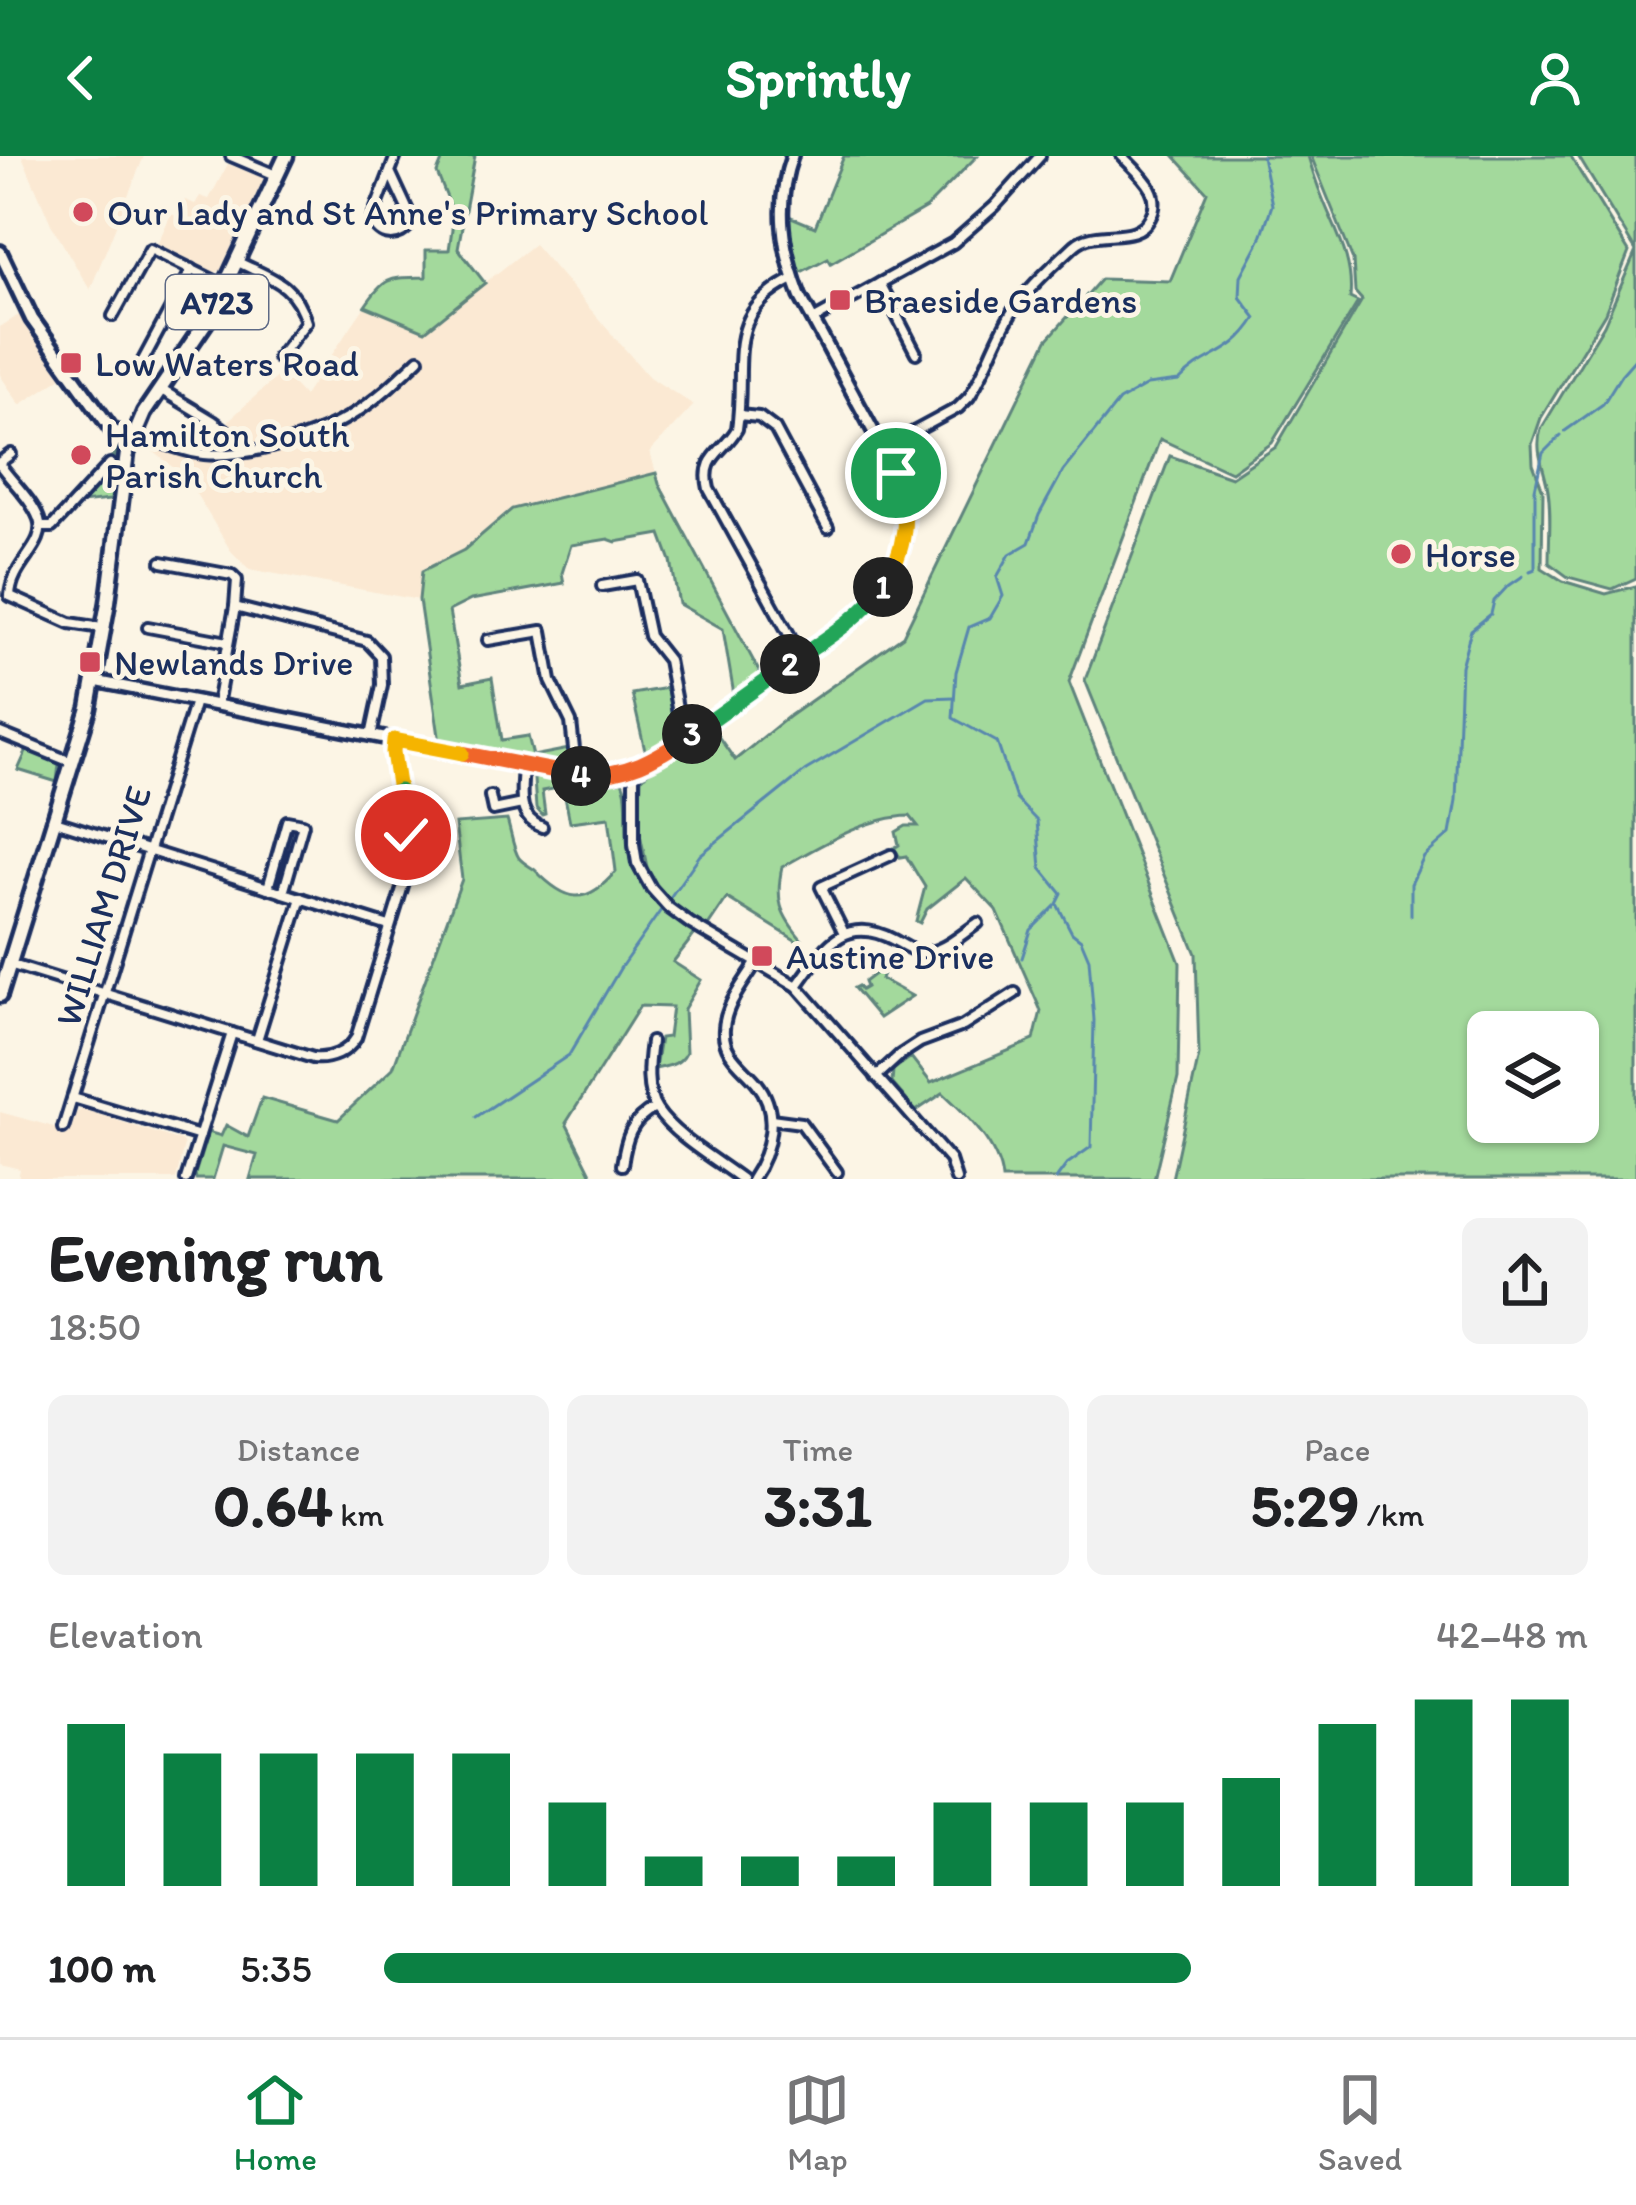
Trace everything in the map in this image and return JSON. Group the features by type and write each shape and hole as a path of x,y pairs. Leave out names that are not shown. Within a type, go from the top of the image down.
{"main road":[{"name":"A723","path":"0,994 5,963 55,820 95,680 127,453 144,413 226,286 270,172 286,156"},
{"path":"0,252 32,319 112,430 132,439"}],"street":[{"path":"231,156 270,172 271,156"},
{"path":"391,174 411,223 392,236 375,227 372,218 396,156"},
{"path":"95,680 573,776 616,773 655,759 870,605 899,559 906,513 903,492 794,279 781,212 792,156"},
{"path":"814,320 953,243 1040,156"},
{"path":"884,448 970,397 1014,309 1078,243 1094,235 1144,227 1153,214 1153,190 1122,156"},
{"path":"112,316 150,249 226,286"},
{"path":"238,262 287,286 300,304 306,322 278,358"},
{"path":"140,366 192,269"},
{"path":"794,279 763,297 746,320 737,429 708,464 706,476 801,656"},
{"path":"880,283 916,352"},
{"path":"132,439 151,439 207,454 254,450 341,421 380,395 419,359"},
{"path":"160,388 254,450"},
{"path":"739,416 759,417 775,429 827,528"},
{"path":"11,454 0,463 37,514 41,527 37,543 15,571 5,597 70,623 104,628"},
{"path":"41,527 52,527 110,464"},
{"path":"162,562 232,575 237,580 218,705"},
{"path":"602,586 637,580 649,636 668,660 681,729 688,737"},
{"path":"235,608 367,641 381,656 382,685 371,736"},
{"path":"148,627 228,642"},
{"path":"488,640 542,631 551,681 571,722 573,776"},
{"name":"WILLIAM DRIVE","path":"64,1128 195,700"},
{"path":"0,733 73,763"},
{"path":"5,963 330,1058 352,1044 409,866 394,740"},
{"path":"523,766 522,804 529,822 542,827"},
{"path":"634,768 634,844 651,888 682,919 797,986 950,1160 956,1179"},
{"path":"490,796 493,810 522,804"},
{"path":"55,820 389,926"},
{"path":"268,888 287,820 303,824 283,893"},
{"path":"844,933 821,887 891,855"},
{"path":"256,1040 301,898"},
{"path":"797,986 844,933 876,932 926,953 978,923"},
{"path":"752,1179 763,1163 771,1119 759,1085 726,1048 723,1036 726,1015 756,963"},
{"path":"876,1077 900,1054 963,1026 1015,993"},
{"path":"186,1179 232,1033"},
{"path":"651,1042 649,1078 655,1108 741,1179"},
{"path":"73,1098 200,1136"},
{"path":"622,1165 632,1126 655,1108"},
{"path":"771,1119 801,1123 837,1172"}],"shaded area":[{"name":"Our Lady and St Anne's Primary School","path":"22,156 144,156 90,290 51,224"},
{"path":"228,164 264,178 221,270 214,273 156,247 171,214 177,216 185,200 195,204 200,196 209,199"},
{"path":"534,244 649,377 694,405 650,452 656,473 512,509 464,550 423,571 419,600 249,569 231,551 187,479 147,446 155,433 199,448 230,446 229,420 282,372 304,396 365,306 425,330"},
{"path":"22,313 65,375 20,405 0,375 0,327"},
{"path":"85,1108 181,1141 176,1179 18,1179 20,1169 0,1164 0,1112 68,1131 74,1114"}],"green space":[{"path":"444,156 475,156 458,248 485,283 425,331 365,306 390,280 426,277 426,250 449,250 454,215 437,173"},
{"path":"844,156 977,156 926,208 831,263 828,258 799,273 789,216 815,227"},
{"path":"1174,156 1308,156 1346,257 1350,298 1358,302 1272,443 1231,472 1160,439 1069,682 1180,963 1178,1078 1154,1179 1002,1179 988,1143 943,1093 916,1111 892,1083 893,1070 911,1057 931,1083 1034,1040 1041,1011 997,911 966,878 927,909 920,923 916,921 925,887 906,856 900,857 894,848 899,845 896,832 918,826 910,816 860,827 782,867 781,906 800,943 727,898 704,932 698,930 673,962 701,980 684,1009 686,1052 673,1064 655,1069 660,1038 668,1037 672,1007 640,1006 566,1123 594,1179 250,1179 257,1155 223,1146 213,1179 196,1179 208,1132 221,1136 226,1125 248,1137 262,1098 338,1120 393,1068 462,879 455,824 507,820 521,860 566,894 585,895 616,871 609,817 570,822 563,787 542,791 542,815 536,808 534,779 621,780 629,853 639,880 647,867 639,829 641,779 646,774 713,729 735,760 903,636 1047,340 1101,279 1170,281 1207,192"},
{"path":"1311,156 1570,156 1629,252 1605,313 1541,418 1532,444 1543,491 1542,568 1563,581 1606,594 1636,586 1636,1179 1172,1179 1199,1055 1196,954 1085,680 1170,456 1231,477 1276,447 1362,300 1355,292 1353,260"},
{"path":"1578,156 1636,156 1636,251"},
{"path":"1636,251 1636,578 1612,589 1568,577 1549,563 1549,504 1539,444 1541,429 1604,325"},
{"path":"116,452 111,500 81,503 111,468"},
{"path":"656,473 761,675 734,695 723,629 679,604 661,534 571,545 562,573 564,583 471,600 449,611 462,684 492,678 502,740 528,736 533,756 569,749 571,757 558,764 440,743 419,600 422,571 464,550 512,509"},
{"path":"667,688 675,736 646,755 632,694"},
{"path":"27,750 59,764 57,782 18,770"},
{"path":"881,969 881,979 912,996 879,1018 854,988 866,987 864,982"}],"waterway":[{"path":"1056,1179 1067,1164 1091,1147 1094,1020 1089,959 1057,904 1062,894 1041,868 1037,821 1016,799 997,742 953,718 956,672 969,627 990,618 1003,596 997,577 1010,554 1029,543 1063,471 1119,401 1147,385 1179,381 1228,348 1256,318 1240,297 1241,276 1272,205 1262,156"},
{"path":"1565,431 1603,404 1636,358"},
{"path":"1530,571 1535,569 1535,489 1543,453 1561,435"},
{"path":"1411,915 1411,884 1424,857 1450,834 1456,801 1461,666 1471,630 1491,614 1494,601 1507,587 1523,576"},
{"path":"669,899 700,855 806,770 928,698 954,697"},
{"path":"1022,958 1031,930 1056,905"},
{"path":"476,1117 569,1055 661,910"}],"place":[{"name":"Our Lady and St Anne's Primary School","path":"83,212"},
{"name":"Braeside Gardens","path":"840,300"},
{"name":"Low Waters Road","path":"71,363"},
{"name":"Hamilton South Parish Church","path":"81,455"},
{"name":"Horse","path":"1401,554"},
{"name":"Newlands Drive","path":"90,662"},
{"name":"Austine Drive","path":"762,956"}],"route":[{"path":"406,835 394,740 578,776 616,773 655,759 850,622 870,605 899,559 906,513 896,473"}]}
